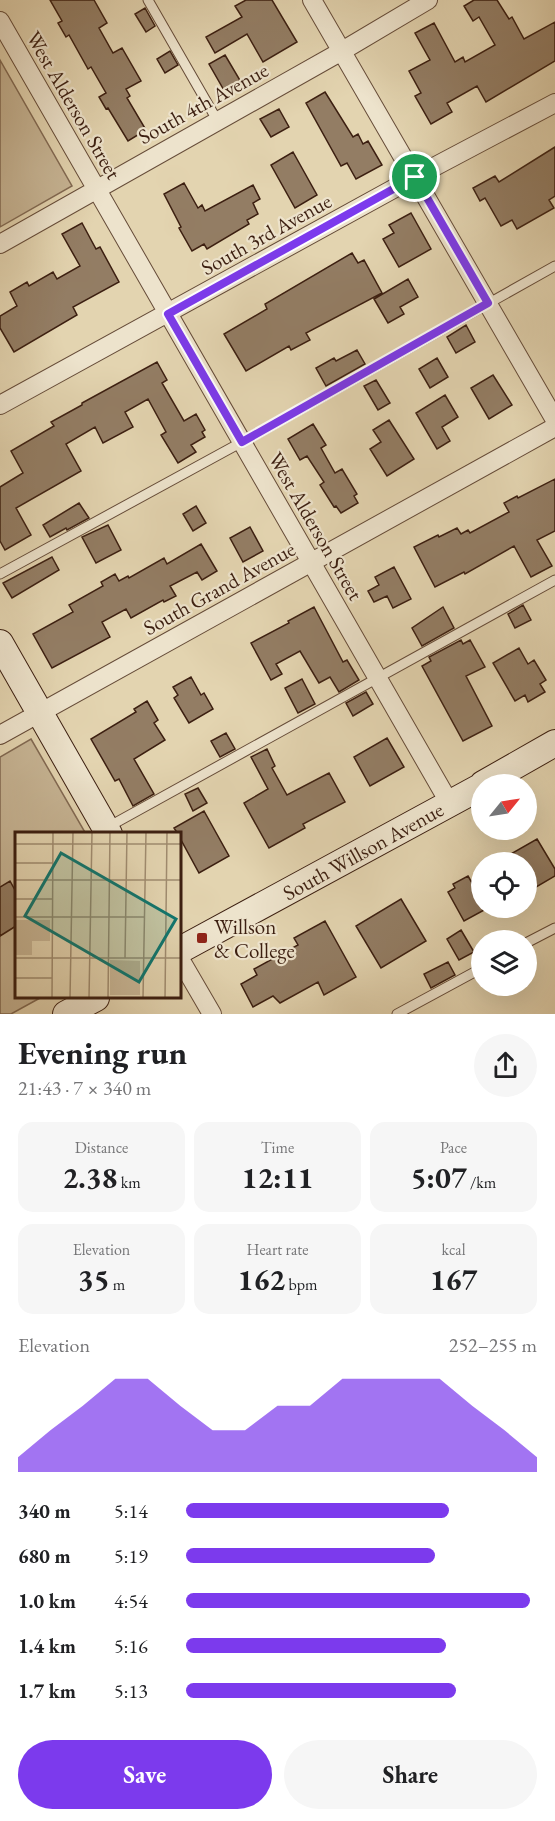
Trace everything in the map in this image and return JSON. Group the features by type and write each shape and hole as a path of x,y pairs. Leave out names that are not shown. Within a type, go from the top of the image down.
{"main road":[{"path":"0,643 107,831"},
{"name":"South Willson Avenue","path":"501,774 555,743"},
{"name":"South Willson Avenue","path":"182,949 471,792"},
{"path":"66,1014 94,999"}],"street":[{"path":"312,0 555,420"},
{"name":"South 4th Avenue","path":"0,244 428,0"},
{"name":"West Alderson Street","path":"0,21 450,804"},
{"name":"South 3rd Avenue","path":"0,405 415,177 555,103"},
{"name":"South Grand Avenue","path":"0,735 555,428"},
{"path":"182,962 212,1014"}],"lane":[{"path":"148,0 217,120"},
{"path":"0,574 242,442 555,266"},
{"path":"107,831 555,580"},
{"path":"537,937 555,927"},
{"path":"397,1014 471,974"}],"shaded area":[{"path":"0,60 72,186 0,227"},
{"path":"31,739 85,832 15,832 15,999 38,999 11,1014 0,1014 0,757"}],"building":[{"path":"50,0 94,0 107,23 99,28 113,53 122,48 141,81 126,89 130,96 127,98 146,130 128,141 99,97 106,93 91,67 88,69 69,35 66,37 58,23 62,21"},
{"path":"246,0 272,0 297,42 263,62 247,34 215,53 206,37 242,17 235,6"},
{"path":"474,0 497,0 509,19 512,17 524,39 555,22 555,61 486,102 477,86 447,103 452,112 431,124 415,96 421,93 409,71 430,60 415,33 434,23 455,62 463,57 465,62 495,45 479,17 473,21 464,6"},
{"path":"145,8 155,26 146,32 135,14"},
{"path":"170,51 178,65 165,73 157,59"},
{"path":"225,55 241,82 225,92 209,64"},
{"path":"325,92 353,137 358,134 363,144 368,141 382,165 356,179 347,163 341,166 306,103"},
{"path":"279,109 289,127 271,137 260,119"},
{"path":"555,147 555,196 549,200 554,208 517,229 512,220 501,226 485,198 480,201 473,188 495,176 499,182"},
{"path":"293,152 317,195 295,208 271,165"},
{"path":"184,183 198,208 202,205 205,211 253,185 260,199 253,203 258,214 247,220 249,224 207,249 204,244 192,251 164,194"},
{"path":"411,213 431,249 399,267 383,239 394,233 389,225"},
{"path":"82,223 96,249 100,247 119,282 73,307 77,315 14,352 0,328 0,316 17,306 10,292 27,282 29,286 53,272 57,279 80,266 62,234"},
{"path":"352,253 358,263 364,260 382,293 306,333 310,340 291,350 289,346 246,371 224,334 267,309 265,304"},
{"path":"408,279 418,297 400,307 404,314 388,323 374,299"},
{"path":"466,325 475,342 456,353 447,337"},
{"path":"357,350 365,364 326,386 316,368 334,358 336,361"},
{"path":"437,358 448,377 430,388 419,369"},
{"path":"157,362 167,380 162,383 184,421 196,414 205,430 202,432 205,437 191,445 196,452 178,463 161,435 166,432 148,399 125,412 133,427 103,443 95,427 66,444 81,471 16,508 31,535 5,550 0,541 0,487 23,473 11,451 54,426 51,422 82,403"},
{"path":"493,375 512,405 489,419 471,388"},
{"path":"376,380 390,403 378,410 364,386"},
{"path":"445,395 458,417 442,427 450,441 437,449 416,413"},
{"path":"389,420 414,459 387,476 370,449 381,442 373,430"},
{"path":"313,424 326,445 321,448 335,473 342,469 357,494 354,496 358,503 341,513 336,506 334,507 320,485 324,482 307,456 300,460 288,439"},
{"path":"555,479 555,531 537,540 552,566 531,577 514,546 465,574 464,572 435,587 414,547 457,528 461,534 468,530 470,533 509,512 504,503"},
{"path":"79,503 89,518 50,537 43,525"},
{"path":"196,506 206,523 193,531 183,514"},
{"path":"108,525 121,550 96,563 82,537"},
{"path":"250,527 263,551 243,562 230,538"},
{"path":"201,544 217,571 202,580 197,572 170,586 176,596 164,602 163,600 131,618 126,609 102,622 110,637 52,668 33,634 73,612 69,605 103,586 101,582 115,574 119,581 128,576 129,578 164,558 167,564"},
{"path":"52,557 59,570 12,598 3,583"},
{"path":"394,567 411,599 393,608 387,596 374,602 368,591 379,585 375,577"},
{"path":"523,605 531,620 515,628 508,614"},
{"path":"314,607 343,662 347,660 359,680 339,692 330,677 319,683 300,651 276,664 282,674 271,680 251,643"},
{"path":"443,607 454,628 422,646 412,628"},
{"path":"461,640 463,644 470,640 485,667 466,676 492,726 463,741 422,666 431,661 429,657"},
{"path":"519,648 528,664 534,660 546,680 540,684 545,692 528,702 525,695 515,701 493,663"},
{"path":"191,677 201,695 204,693 213,709 189,723 174,698 178,695 173,687"},
{"path":"302,679 315,704 298,713 285,688"},
{"path":"366,692 373,704 353,716 346,703"},
{"path":"147,701 158,720 154,723 165,740 134,759 154,794 133,806 119,779 115,781 91,739 136,712 134,709"},
{"path":"226,733 235,749 220,757 211,741"},
{"path":"387,738 404,767 370,786 354,757"},
{"path":"267,749 275,766 272,768 287,795 329,773 345,802 303,824 305,828 269,848 244,803 268,789 251,757"},
{"path":"198,788 207,803 193,811 185,794"},
{"path":"204,811 229,856 199,873 182,842 182,832 177,832 174,828"},
{"path":"537,839 555,869 555,876 537,887 537,852 514,852"},
{"path":"468,876 471,881 471,917 464,921 448,892 455,888 453,884"},
{"path":"10,881 15,890 15,927 0,936 0,887"},
{"path":"401,899 426,941 381,968 356,926"},
{"path":"325,921 356,977 324,995 318,982 280,1003 273,996 253,1007 241,984 257,975 254,969 298,945 294,938"},
{"path":"461,930 471,947 471,954 459,960 447,939"},
{"path":"448,962 455,975 431,988 424,974"}],"place":[{"name":"Willson & College","path":"202,938"}],"route":[{"path":"415,177 488,303 242,442 168,314 415,177"}]}
